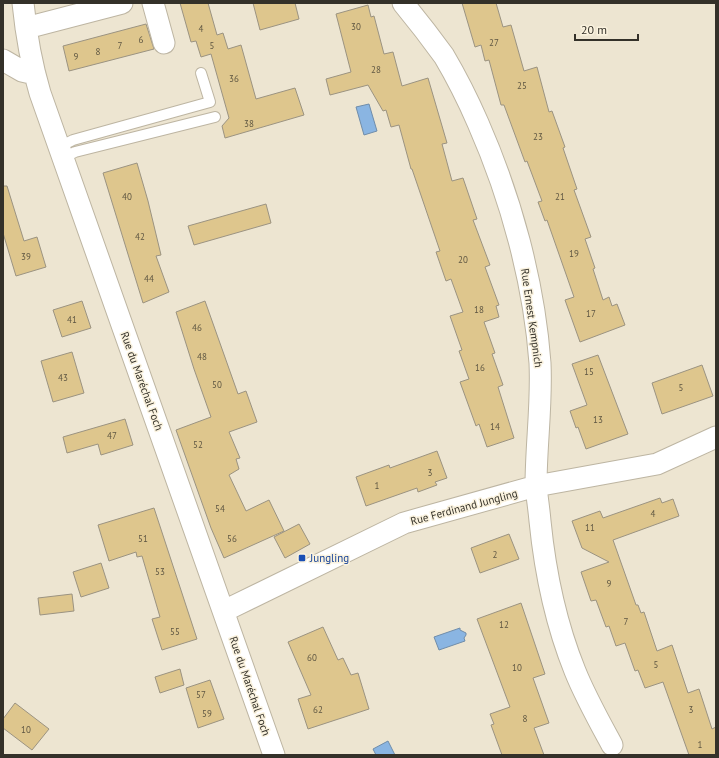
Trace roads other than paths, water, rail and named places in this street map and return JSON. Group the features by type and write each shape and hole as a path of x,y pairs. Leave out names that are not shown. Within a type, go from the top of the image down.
{"street":[{"name":"Rue du Maréchal Foch","path":"23,3 26,28 35,74 61,152 274,755"},
{"path":"26,28 122,3"},
{"path":"153,3 164,43"},
{"name":"Rue Ernest Kempnich","path":"403,3 444,57 464,92 497,168 509,206 528,284 540,363 541,403 536,486 544,559 560,626 574,670 596,717 612,745"},
{"path":"3,60 22,71 35,74"},
{"name":"Rue Ferdinand Jungling","path":"224,612 404,523 536,486 657,464 716,437"}],"lane":[{"path":"61,152 73,140 210,102 201,73"},
{"path":"61,152 75,152 215,117"}],"water":[{"path":"369,104 377,131 364,135 356,107"},
{"path":"460,628 460,630 466,633 464,638 465,641 439,650 434,637"},
{"path":"388,741 395,755 376,755 373,749"}],"place":[{"name":"Jungling","path":"302,558"}]}
